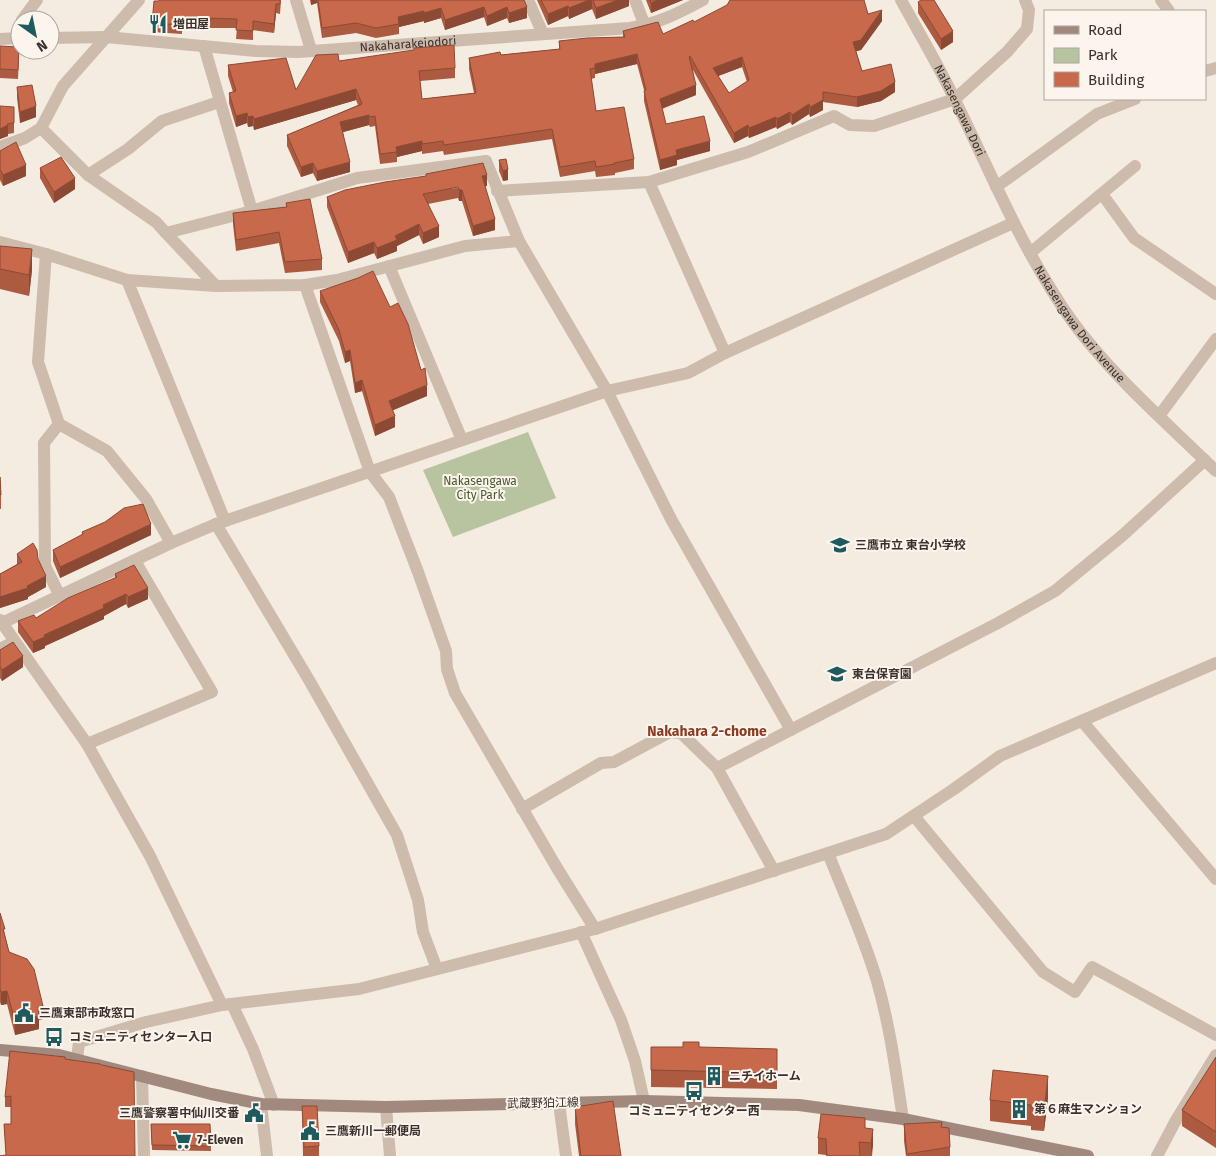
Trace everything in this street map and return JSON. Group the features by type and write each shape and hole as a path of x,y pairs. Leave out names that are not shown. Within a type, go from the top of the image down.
{"main road":[{"name":"武蔵野狛江線","path":"0,1050 59,1055 211,1094 268,1104 386,1106 644,1101 799,1105 903,1119 1088,1156"}],"street":[{"path":"30,10 38,0"},
{"path":"0,147 26,138 42,128 63,86 139,0"},
{"path":"296,0 311,50"},
{"path":"528,0 542,34"},
{"path":"635,0 646,26"},
{"name":"Nakaharakeiodori","path":"60,38 106,37 298,52 646,26 668,18 703,0"},
{"name":"Nakasengawa Dori","path":"901,0 955,99 1013,222"},
{"path":"497,191 649,182 748,152 834,116 850,125 874,126 955,99 1006,52 1026,29 1029,10 1025,0"},
{"path":"204,46 252,212"},
{"path":"996,188 1098,114 1133,100"},
{"path":"88,175 128,149 162,121 219,102"},
{"path":"42,128 88,175 156,222 216,286"},
{"path":"166,233 252,212 357,178 486,161 519,241 607,392 671,519 791,730"},
{"path":"1030,253 1135,166"},
{"path":"649,182 725,353"},
{"path":"1102,194 1134,238 1216,294"},
{"path":"267,1156 268,1104 252,1049 227,1005 150,856 86,744 1,622 171,543 221,522 607,392 688,373 725,353 1013,222"},
{"name":"Nakasengawa Dori Avenue","path":"1013,222 1054,293 1082,333 1107,363 1216,471"},
{"path":"0,242 46,254 127,280 216,286 305,286 337,280 465,246 519,241"},
{"path":"46,254 38,362 59,424 107,451 146,499 171,543"},
{"path":"389,266 462,440"},
{"path":"127,280 221,522 397,836 418,900 423,932 437,969"},
{"path":"305,286 370,472 389,497 418,572 446,651 447,669 455,693 557,868 596,929"},
{"path":"1159,416 1216,339"},
{"path":"59,424 44,443 44,547 45,566 60,596"},
{"path":"717,768 981,632 1055,591 1124,535 1205,460"},
{"path":"86,744 212,692 135,561"},
{"path":"0,649 14,642"},
{"path":"77,1059 78,1042 146,1022 227,1005 359,989 596,929 886,834 1000,756 1216,664"},
{"path":"1082,721 1216,879"},
{"path":"522,809 601,763 614,762 670,732 681,733 717,768 774,871"},
{"path":"914,816 1043,972 1075,992 1092,967 1216,1035"},
{"path":"828,853 861,933 877,982 889,1031 903,1119"},
{"path":"582,932 621,1020 635,1061 644,1101"},
{"path":"1157,1156 1175,1122 1216,1055"},
{"path":"142,1076 144,1156"},
{"path":"559,1103 566,1156"},
{"path":"386,1106 390,1156"}],"green space":[{"name":"Nakasengawa City Park","path":"528,432 556,498 453,537 423,470"}],"building":[{"path":"280,0 280,4 276,4 274,24 253,21 253,31 236,30 237,19 206,18 205,20 182,18 182,25 152,23 154,1"},
{"path":"318,0 524,0 527,7 509,13 507,7 487,16 484,7 445,20 441,8 398,17 399,24 376,28 356,23 322,28"},
{"path":"541,0 589,0 548,14"},
{"path":"593,0 618,0 596,8"},
{"path":"730,0 864,0 868,14 882,10 861,40 853,42 862,71 891,64 895,82 881,91 857,97 823,92 823,100 810,107 809,104 792,115 790,112 777,119 776,117 749,128 748,125 734,133 690,56 696,85 660,99 666,124 704,116 710,141 676,150 677,155 660,160 637,54 595,64 595,68 590,69 596,111 624,107 634,159 596,167 595,161 560,167 552,129 444,145 443,141 422,144 422,141 396,147 397,152 380,154 375,116 370,117 369,115 340,122 350,162 317,171 313,163 301,167 287,135 362,104 356,89 254,119 253,116 248,117 247,113 236,116 229,93 236,91 228,65 286,58 296,90 316,55 338,54 339,61 414,50 414,48 454,45 455,68 419,71 422,99 476,93 469,58 500,52 501,55 560,49 559,41 625,37 623,31 658,22 663,34 693,20 694,22 727,5","holes":["742,57 749,80 729,93 713,68"]},
{"path":"921,0 934,0 953,31 941,39 918,2"},
{"path":"0,46 10,47 10,60 18,60 18,70 0,69"},
{"path":"32,85 36,106 20,112 17,87"},
{"path":"0,106 14,107 14,123 7,124 0,129"},
{"path":"16,142 26,165 3,175 0,169 0,151"},
{"path":"61,157 75,178 54,192 40,168"},
{"path":"506,159 508,169 503,171 499,160"},
{"path":"483,163 487,175 482,176 495,219 473,226 462,190 459,190 458,187 423,194 439,226 423,233 419,224 395,236 397,240 377,248 374,242 348,252 327,197 345,190 426,176 426,174"},
{"path":"310,199 322,259 285,262 279,232 236,240 233,213 287,207 286,203"},
{"path":"0,246 32,249 29,275 0,269"},
{"path":"373,271 390,307 398,303 408,324 421,370 425,368 427,385 389,401 395,416 375,425 362,380 355,383 350,350 345,352 339,330 320,291"},
{"path":"143,504 151,524 60,567 53,550 83,534 82,532 105,522 124,508"},
{"path":"33,543 46,576 27,586 28,588 0,597 0,574 22,562 17,554"},
{"path":"134,565 148,588 128,597 126,594 103,605 104,608 44,635 45,637 33,642 18,621 34,615 36,618 68,598 117,577 115,574"},
{"path":"13,642 23,656 2,670 0,667 0,650"},
{"path":"0,913 9,952 27,959 34,969 43,1006 38,1007 39,1016 15,1022 7,991 1,992"},
{"path":"683,1042 699,1042 699,1047 777,1049 777,1073 651,1070 651,1047 683,1047"},
{"path":"10,1051 65,1057 65,1059 100,1064 134,1072 135,1156 0,1156 6,1155 4,1124 11,1124 11,1096 5,1097"},
{"path":"1216,1057 1216,1132 1182,1110"},
{"path":"993,1070 1048,1076 1044,1110 1031,1108 1031,1105 990,1100"},
{"path":"613,1101 621,1156 581,1156 575,1107"},
{"path":"302,1106 317,1106 319,1146 304,1147"},
{"path":"821,1114 865,1118 865,1128 873,1129 871,1143 859,1142 860,1156 827,1156 826,1139 818,1138"},
{"path":"942,1122 941,1127 949,1128 950,1147 907,1154 904,1124"},
{"name":"7-Eleven","path":"151,1124 210,1124 211,1146 152,1145"}],"place":[{"name":"増田屋","path":"158,24"},
{"name":"三鷹市立 東台小学校","path":"840,545"},
{"name":"東台保育園","path":"837,674"},
{"name":"三鷹東部市政窓口","path":"24,1013"},
{"name":"コミュニティセンター入口","path":"54,1037"},
{"name":"ニチイホーム","path":"714,1076"},
{"name":"コミュニティセンター西","path":"694,1091"},
{"name":"第６麻生マンション","path":"1019,1109"},
{"name":"三鷹警察署中仙川交番","path":"254,1113"},
{"name":"三鷹新川一郵便局","path":"310,1131"},
{"name":"7-Eleven","path":"182,1140"}],"district":[{"name":"Nakahara 2-chome","path":"707,731"}]}
